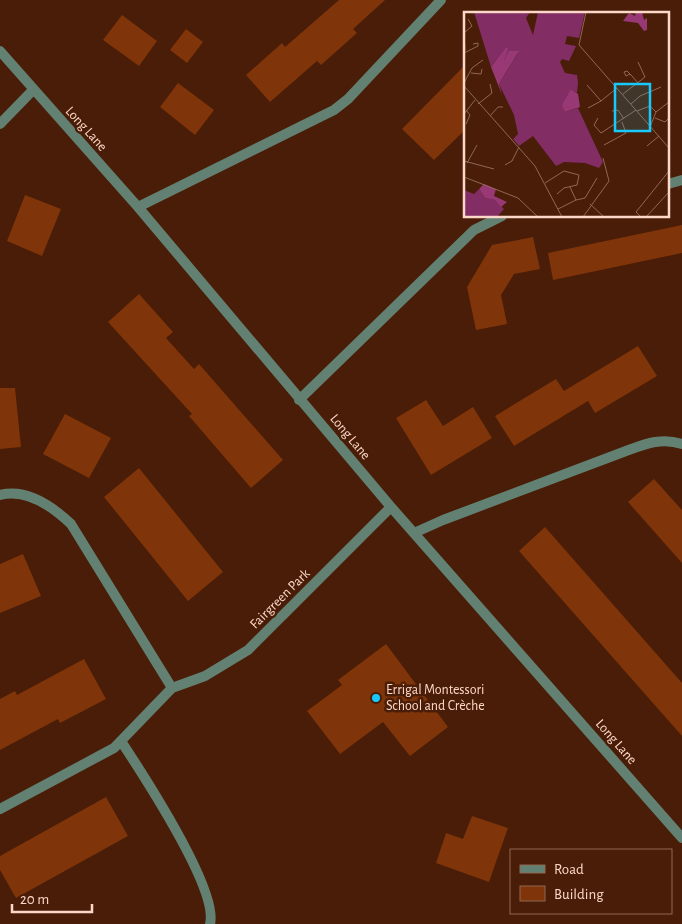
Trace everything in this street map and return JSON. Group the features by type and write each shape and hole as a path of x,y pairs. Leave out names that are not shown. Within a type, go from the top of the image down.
{"street":[{"path":"138,208 334,110 348,99 441,0"},
{"name":"Long Lane","path":"0,51 138,208 391,507 680,833"},
{"path":"0,124 33,90"},
{"path":"300,400 474,230 498,218"},
{"path":"414,533 442,520 634,448 656,441 671,441 682,444"},
{"path":"0,495 9,493 30,496 54,508 71,524 172,688"},
{"name":"Fairgreen Park","path":"0,809 114,748 172,688 205,676 248,650 391,507"},
{"path":"121,741 163,805 209,898 210,924"}],"building":[{"path":"339,0 385,0 353,29 357,33 321,65 317,61 270,102 246,75 282,43 285,47"},
{"path":"122,15 157,41 139,66 103,40"},
{"path":"186,29 203,42 187,63 170,50"},
{"path":"464,66 464,131 434,160 402,129"},
{"path":"178,83 214,110 195,135 160,107"},
{"path":"25,195 61,209 42,256 7,241"},
{"path":"682,225 682,253 553,280 548,253"},
{"path":"533,237 540,269 514,274 501,295 507,324 476,330 467,287 492,245"},
{"path":"139,294 173,332 166,338 194,369 199,364 283,460 251,488 189,416 192,414 108,322"},
{"path":"638,346 657,376 595,413 588,401 514,446 495,416 556,379 564,391"},
{"path":"0,388 15,388 21,447 0,449"},
{"path":"426,400 443,426 473,407 492,438 431,475 396,418"},
{"path":"65,414 111,438 89,478 43,454"},
{"path":"139,468 223,572 188,601 104,497"},
{"path":"654,479 682,510 682,563 628,502"},
{"path":"545,527 682,683 682,736 519,551"},
{"path":"23,554 41,596 0,613 0,564"},
{"name":"Errigal Montessori School and Crèche","path":"386,644 448,727 410,756 383,722 340,754 307,711 342,685 338,680"},
{"path":"84,659 106,699 60,723 58,719 0,750 0,699 15,691 17,695"},
{"path":"106,797 128,836 16,898 0,870 0,856"},
{"path":"472,816 508,828 489,882 436,863 446,833 463,839"}],"place":[{"name":"Errigal Montessori School and Crèche","path":"376,698"}]}
